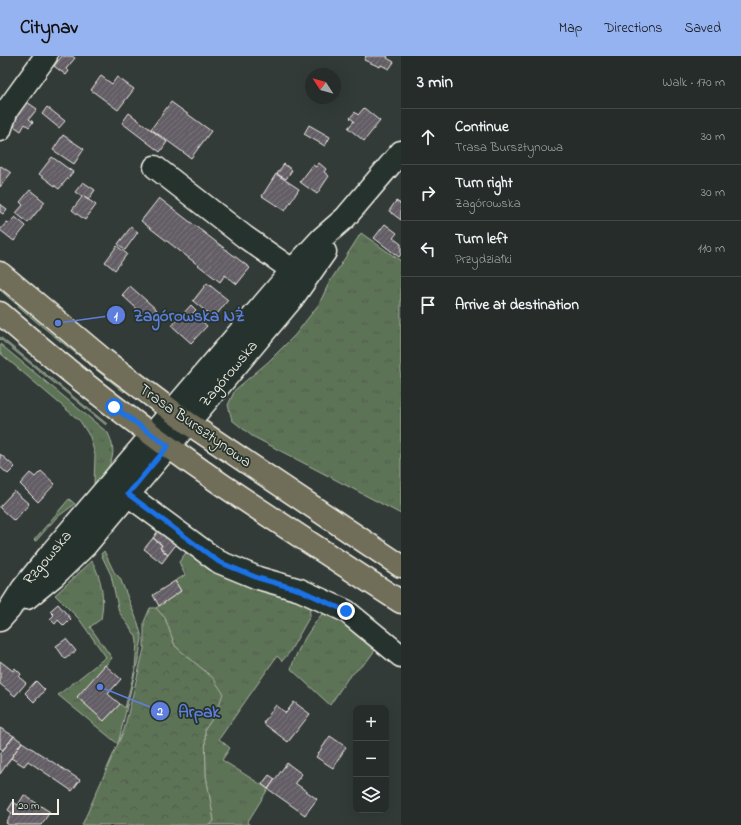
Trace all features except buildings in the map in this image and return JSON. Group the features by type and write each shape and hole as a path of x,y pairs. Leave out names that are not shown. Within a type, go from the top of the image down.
{"main road":[{"name":"Trasa Bursztynowa","path":"0,272 104,360 180,417 401,566"},
{"name":"Trasa Bursztynowa","path":"0,313 63,366 161,441 221,484 401,602"}],"street":[{"path":"0,130 4,107 46,56"},
{"name":"Zagórowska","path":"97,516 180,417 292,299 299,276 322,238 345,218 401,152"},
{"path":"155,167 245,237 299,276"},
{"name":"Zagórowska","path":"97,516 128,494 161,441"},
{"path":"128,494 219,562 258,578 300,590 346,611 401,656"},
{"name":"Rzgowska","path":"5,615 54,576 86,545 97,516"}],"green space":[{"path":"361,233 401,261 401,514 252,436 232,420 228,405 235,390 268,362 295,335 319,304 329,283"},
{"path":"0,285 126,390 124,392 39,324 0,290"},
{"path":"0,337 107,424 106,425 0,339"},
{"path":"0,344 108,433 113,448 113,455 108,467 94,484 95,455 90,437 80,421 0,353"},
{"path":"69,499 75,504 56,518 36,541 34,540"},
{"path":"104,551 114,572 120,578 138,623 142,638 139,656 118,744 58,695 106,657 79,619 55,595 92,561 102,589 103,604 101,619 90,627 112,658 77,697 104,721 120,704 125,708 135,669 137,642 136,636 119,612 111,575 101,554"},
{"path":"187,551 309,601 310,616 289,653 282,661 277,656 219,739 230,748 222,760 268,789 247,823 250,825 209,825 214,821 206,776 205,729 217,712 213,678 175,646 165,618 156,608 181,591 175,581 185,575 179,562"},
{"path":"150,608 156,608 165,618 175,646 213,678 223,693 217,712 205,729 206,776 214,821 209,825 82,825 124,730 144,649 144,622"},
{"path":"326,609 378,646 367,661 348,678 330,705 291,669 305,638"}],"place":[{"name":"Zagórowska NŻ","path":"58,323"},
{"name":"Arpak","path":"100,687"}],"route":[{"path":"114,407 168,446 128,494 219,562 258,578 300,590 346,611"}]}
